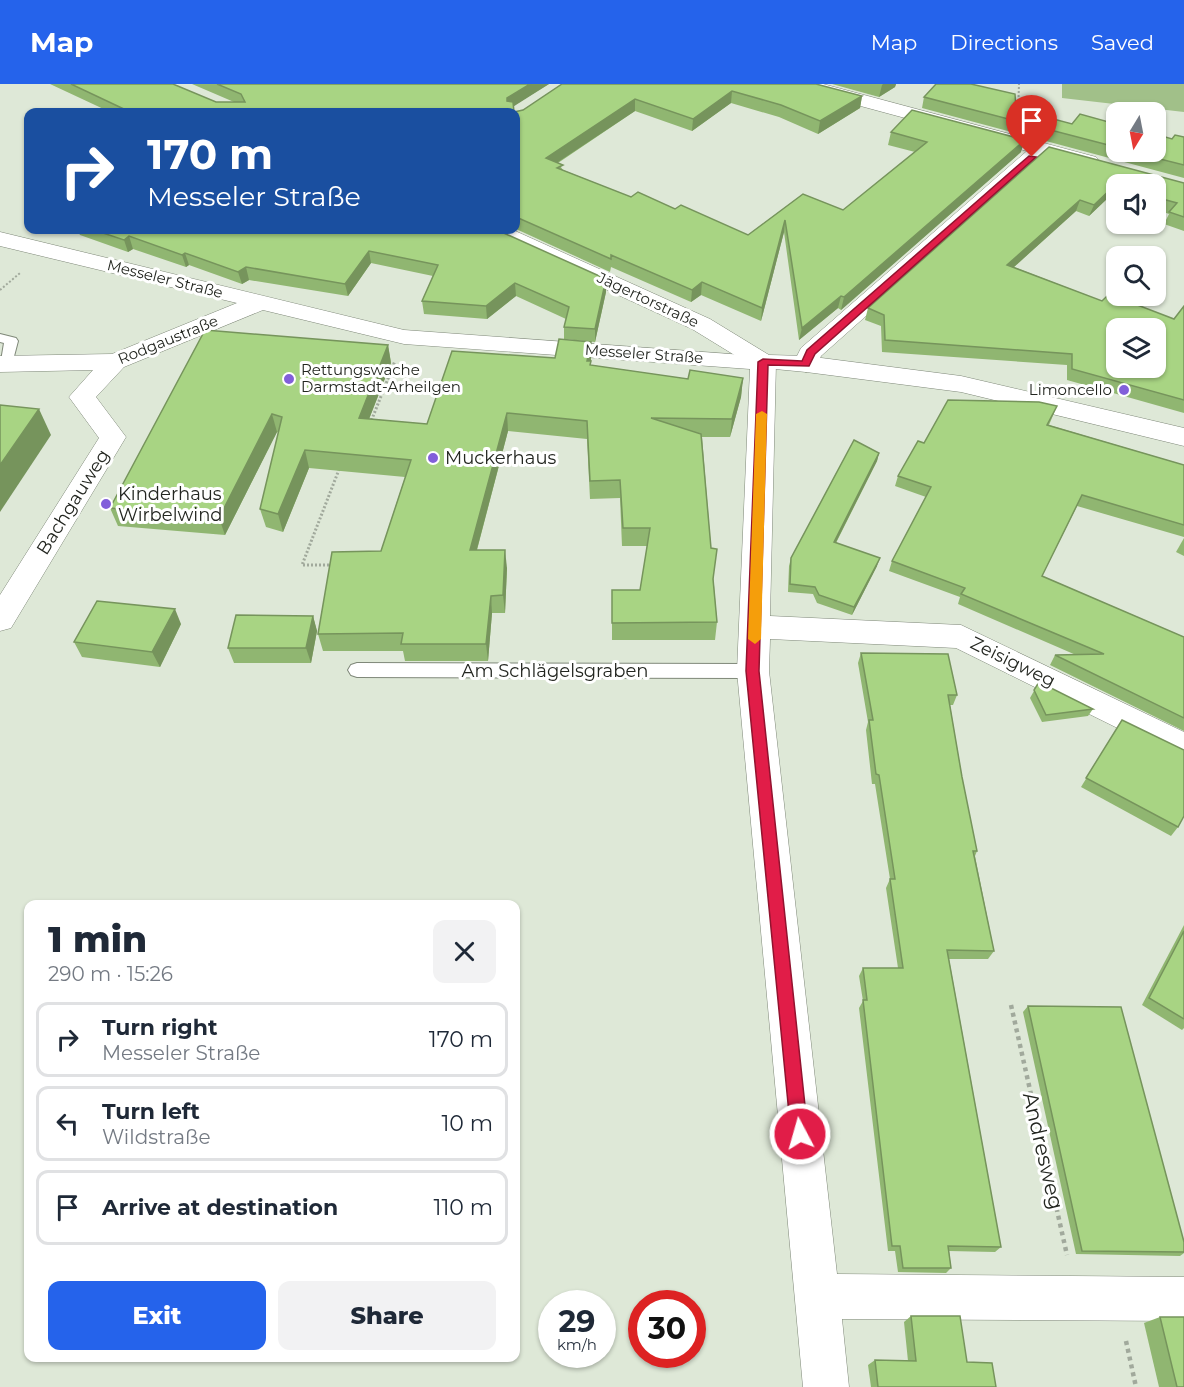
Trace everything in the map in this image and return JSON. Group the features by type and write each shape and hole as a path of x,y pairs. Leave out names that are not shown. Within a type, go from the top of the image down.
{"street":[{"path":"801,84 1107,166"},
{"path":"806,364 810,352 1042,148"},
{"name":"Jägertorstraße","path":"505,234 701,324 763,362"},
{"name":"Messeler Straße","path":"0,239 404,337 806,364 961,384 1184,437"},
{"name":"Rodgaustraße","path":"3,364 116,362 261,302"},
{"name":"Bachgauweg","path":"0,620 112,437 82,397 116,362"},
{"path":"763,362 753,671 825,1387"},
{"name":"Zeisigweg","path":"755,627 961,637 1184,747"},
{"path":"816,1296 1184,1299"}],"lane":[{"path":"0,338 11,341 3,364"},
{"name":"Am Schlägelsgraben","path":"357,670 753,671"}],"path":[{"path":"368,430 404,337"},
{"path":"385,386 440,390 457,341"},
{"path":"335,565 302,565 342,461"},
{"name":"Andresweg","path":"1011,1005 1076,1297"}],"green space":[{"path":"1062,84 1184,84 1184,112 1166,110 1166,102 1106,103 1062,98"}],"building":[{"path":"71,84 173,84 216,102 245,102 241,94 217,84 530,84 507,98 507,101 513,102 514,108 122,108"},
{"path":"562,84 816,84 862,96 820,121 781,105 732,91 693,119 635,99 546,158 563,165 557,168 631,197 638,192 675,209 681,205 748,235 803,194 843,210 927,142 891,132 912,110 1025,140 844,297 841,296 802,328 785,220 762,308 702,282 692,290 611,255 611,259 520,219 520,111"},
{"path":"936,84 971,84 1015,94 1016,109 1072,124 1080,114 1106,121 1106,144 924,97"},
{"path":"1175,135 1184,137 1184,165 1166,160 1166,137 1172,139"},
{"path":"1049,147 1150,174 1106,174 1106,194 1094,205 1080,200 1007,265 1102,301 1106,297 1106,306 1140,306 1174,319 1184,306 1184,400 1072,369 1072,354 885,340 884,315 868,308"},
{"path":"1166,178 1184,183 1184,217 1169,212 1177,203 1166,200"},
{"path":"106,234 506,234 606,279 595,329 564,327 569,307 515,283 486,306 422,301 438,265 369,251 345,284 246,267 238,272 129,236 124,240"},
{"path":"205,330 388,345 359,418 427,424 452,351 555,358 559,339 591,342 587,361 591,361 590,365 688,379 690,370 743,378 732,419 651,418 701,434 711,548 717,549 713,579 717,622 612,623 612,590 640,590 650,528 623,528 620,480 590,481 587,421 507,413 470,550 505,550 503,595 491,596 486,644 401,644 403,633 318,634 332,552 381,551 411,460 305,450 278,514 260,509 282,417 272,414 219,518 110,508"},
{"path":"948,400 1039,402 1057,406 1047,425 1184,465 1184,525 1082,495 1042,576 1184,637 1184,718 1055,655 1104,654 961,594 965,588 892,561 931,487 898,476 918,441 924,443"},
{"path":"0,405 39,409 0,465"},
{"path":"854,440 879,453 834,542 880,558 854,607 819,595 815,587 790,584 791,558"},
{"path":"97,601 175,609 152,652 74,642"},
{"path":"236,615 313,616 306,648 228,648"},
{"path":"861,653 948,654 957,695 948,695 977,851 973,851 994,951 947,950 1001,1247 948,1246 951,1268 903,1268 900,1246 892,1246 863,1000 867,1000 863,968 903,968 890,879 895,879 879,775 876,774 869,720 873,720"},
{"path":"1039,682 1093,709 1046,715 1034,690"},
{"path":"1122,720 1184,750 1184,816 1178,827 1086,778"},
{"path":"1184,931 1184,1019 1149,998"},
{"path":"1028,1006 1121,1007 1184,1242 1184,1252 1082,1251"},
{"path":"911,1316 960,1316 967,1362 992,1363 996,1387 878,1387 875,1360 916,1361"},
{"path":"1160,1317 1184,1317 1184,1387 1177,1387"}],"slow traffic":[{"path":"755,639 762,414"}],"place":[{"name":"Rettungswache Darmstadt-Arheilgen","path":"289,379"},
{"name":"Limoncello","path":"1124,390"},
{"name":"Muckerhaus","path":"433,458"},
{"name":"Kinderhaus Wirbelwind","path":"106,504"}],"route":[{"path":"800,1134 753,671 763,362 806,364 810,352 1032,157"}]}
